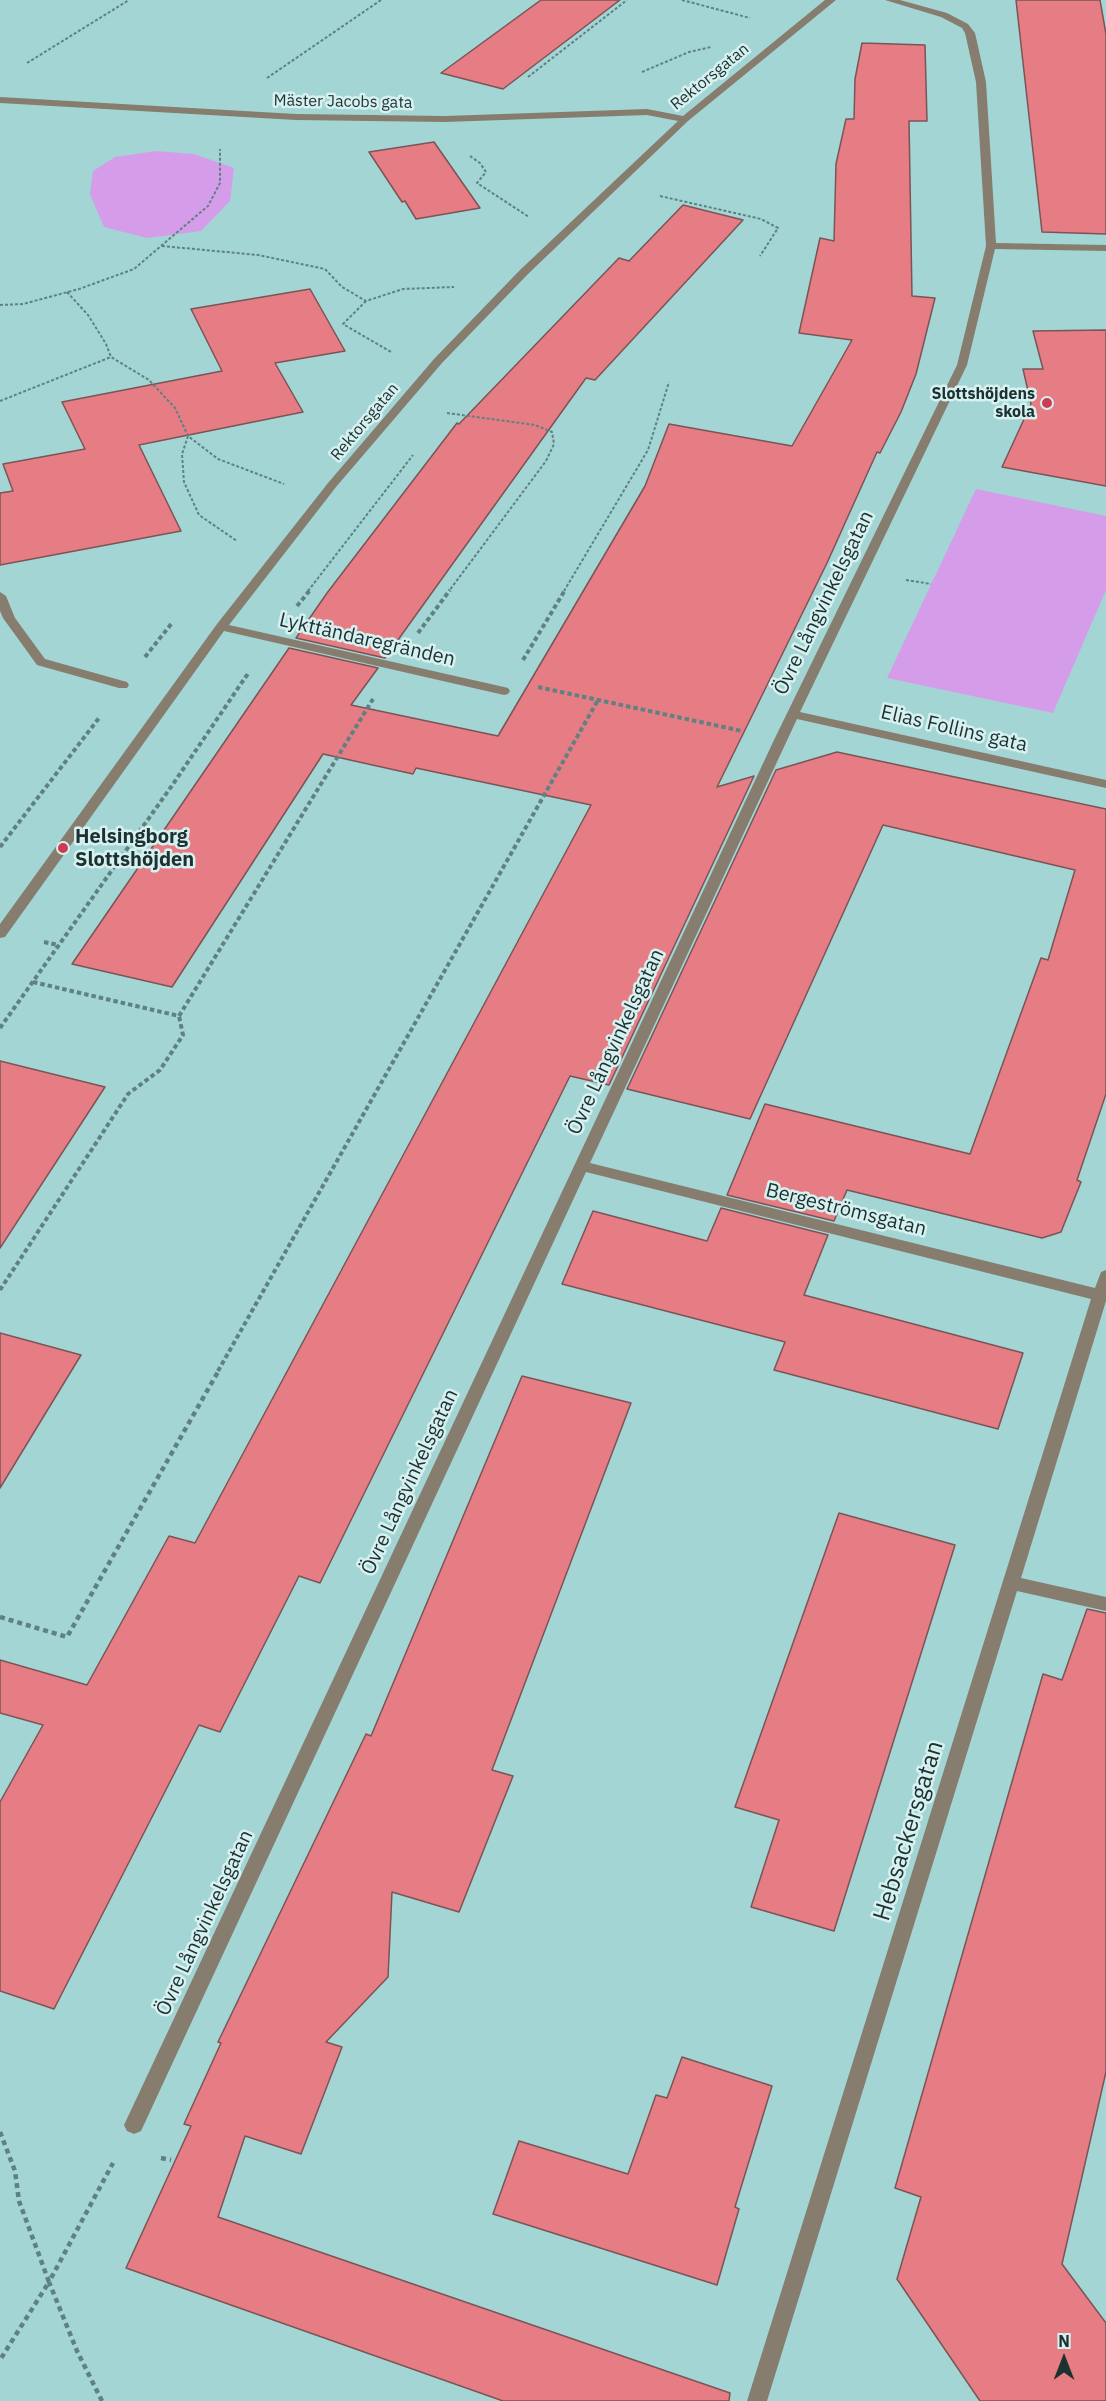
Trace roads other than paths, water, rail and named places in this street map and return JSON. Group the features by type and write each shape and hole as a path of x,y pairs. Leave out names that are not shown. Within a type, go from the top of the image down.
{"street":[{"name":"Rektorsgatan","path":"0,934 221,627 332,485 438,362 524,272 685,119 831,0"},
{"name":"Övre Långvinkelsgatan","path":"134,2125 780,740 954,386 962,365 991,246 981,82 970,33 957,20 890,0"},
{"name":"Mäster Jacobs gata","path":"0,100 246,114 445,119 647,112 685,119"},
{"path":"991,246 1106,248"},
{"path":"0,596 9,618 41,662 123,685"},
{"name":"Lykttändaregränden","path":"221,627 504,691"},
{"name":"Elias Follins gata","path":"793,714 1106,784"},
{"name":"Bergeströmsgatan","path":"581,1166 1100,1295"},
{"name":"Hebsackersgatan","path":"757,2401 1106,1276"},
{"path":"1011,1583 1106,1604"}],"place":[{"name":"Slottshöjdens skola","path":"1047,403"},
{"name":"Helsingborg Slottshöjden","path":"63,848"}]}
